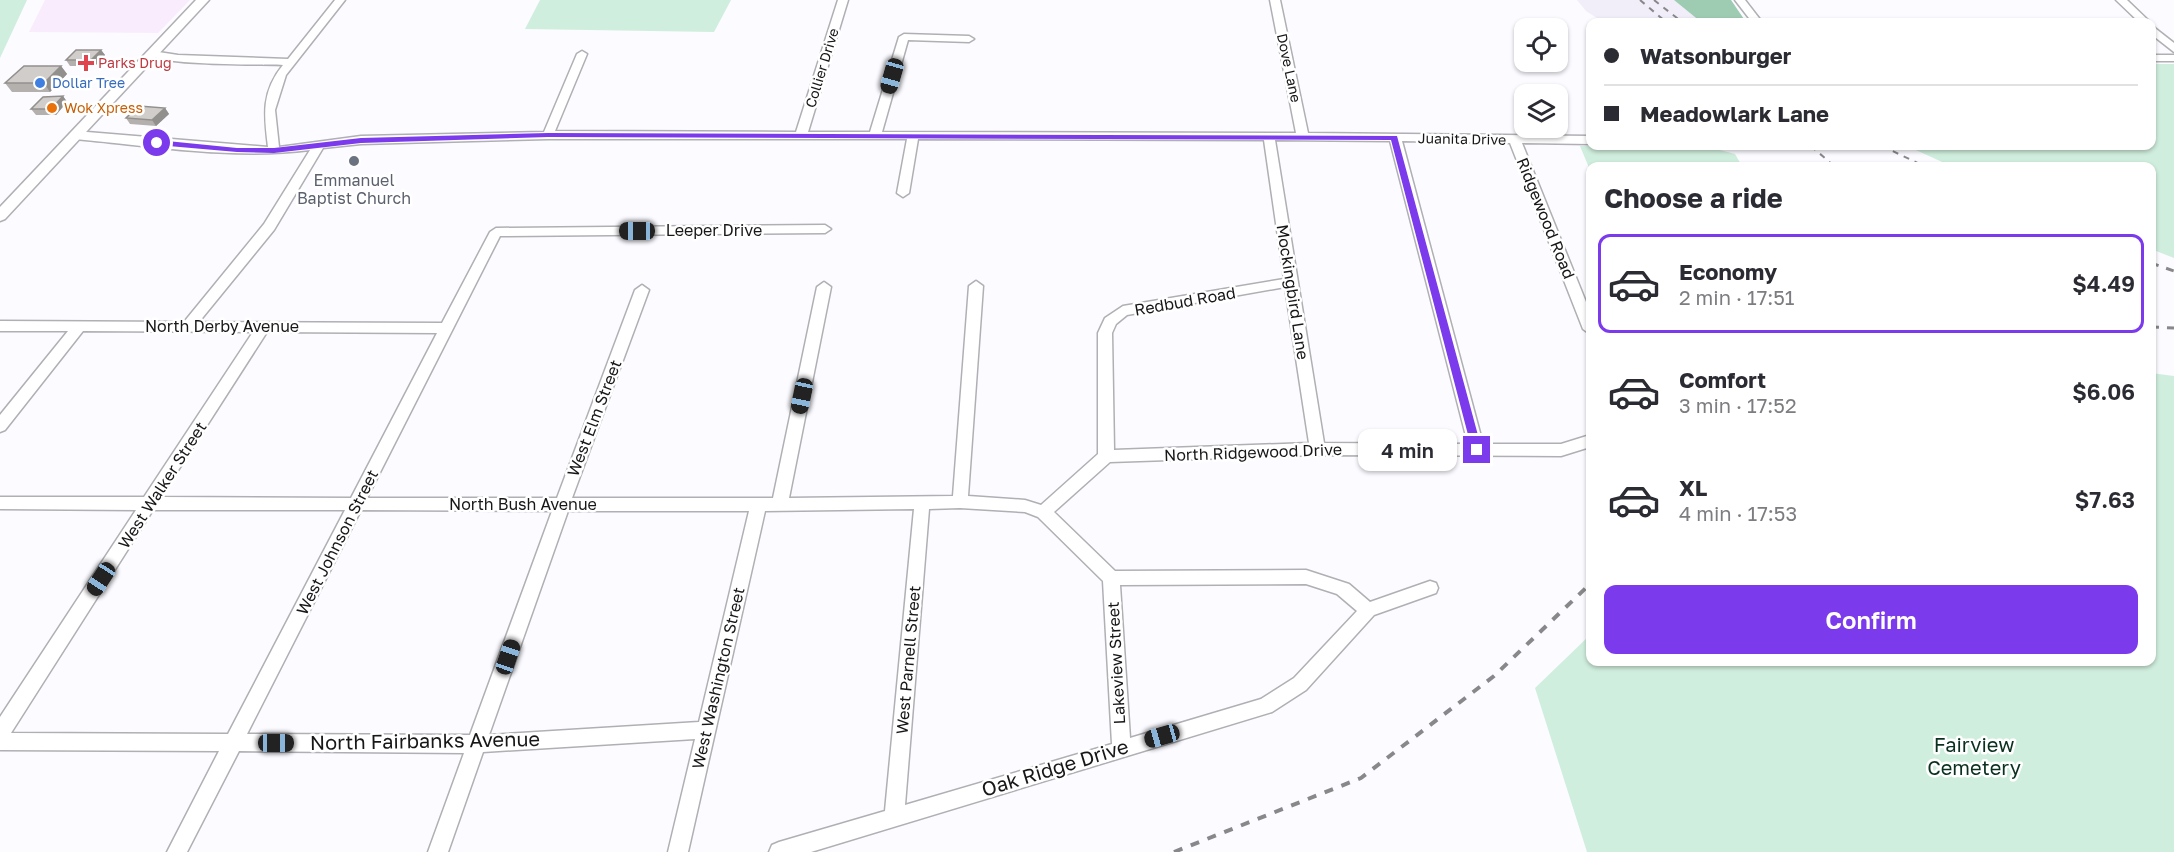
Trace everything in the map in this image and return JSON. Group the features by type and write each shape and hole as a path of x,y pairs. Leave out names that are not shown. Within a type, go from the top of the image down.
{"main road":[{"path":"0,216 203,0"}],"street":[{"path":"274,151 269,110 281,75 339,0"},
{"name":"Collier Drive","path":"801,135 843,0"},
{"name":"Dove Lane","path":"1275,0 1303,137"},
{"path":"1740,0 1754,18"},
{"path":"2121,0 2141,18"},
{"path":"2156,33 2174,49"},
{"path":"875,135 904,37 969,39"},
{"path":"152,54 178,58 291,62"},
{"path":"548,135 582,54"},
{"path":"2156,58 2174,58"},
{"name":"Juanita Drive","path":"75,135 237,150 274,151 361,140 548,135 1269,136 1515,141 1586,140"},
{"path":"903,193 914,136"},
{"name":"Mockingbird Lane","path":"1269,136 1317,449"},
{"path":"1395,138 1477,450"},
{"name":"Ridgewood Road","path":"1515,141 1586,319"},
{"path":"188,326 269,227 318,147"},
{"name":"Leeper Drive","path":"496,232 825,229"},
{"name":"West Johnson Street","path":"177,852 496,232"},
{"name":"Redbud Road","path":"1106,456 1105,333 1110,321 1123,311 1291,282"},
{"path":"960,502 976,286"},
{"path":"780,504 824,287"},
{"name":"West Elm Street","path":"438,852 562,505 642,290"},
{"name":"North Derby Avenue","path":"0,326 445,328"},
{"name":"West Walker Street","path":"0,733 152,502 264,326"},
{"path":"0,426 79,327"},
{"name":"North Ridgewood Drive","path":"1106,456 1317,449 1561,450 1586,442"},
{"path":"1106,456 1044,512 1111,578 1306,577 1343,589 1368,610"},
{"name":"North Bush Avenue","path":"0,503 758,505 960,502 1025,506 1044,512"},
{"name":"West Parnell Street","path":"894,817 922,503"},
{"name":"West Washington Street","path":"678,852 758,505"},
{"name":"Lakeview Street","path":"1111,578 1121,748"},
{"name":"Oak Ridge Drive","path":"779,852 1266,706 1300,684 1368,610 1430,588"},
{"name":"North Fairbanks Avenue","path":"0,741 478,744 706,730"}],"shaded area":[{"path":"45,0 190,0 158,33 29,32"},
{"path":"1577,0 1674,0 1696,18 1597,18 1586,11"}],"green space":[{"path":"0,0 27,0 0,58"},
{"path":"540,0 731,0 714,32 525,29"},
{"path":"1674,0 1731,0 1743,18 1696,18"},
{"path":"2156,64 2174,64 2174,258 2156,251 2156,162 1942,162 1916,150 2156,150"},
{"path":"1580,146 1586,146 1586,150 1720,150 1735,154 1740,162 1587,162"},
{"name":"Fairview Cemetery","path":"2156,374 2174,376 2174,852 1587,852 1535,688 1586,639 1586,666 2156,666"}],"building":[{"path":"76,50 101,50 91,60 66,60"},
{"path":"24,66 61,66 44,83 5,83"},
{"path":"63,96 51,109 31,109 43,97"},
{"path":"139,106 165,108 152,120 126,118"}],"railway":[{"path":"1640,0 1661,18"},
{"path":"1654,0 1677,18"},
{"path":"1816,150 1829,162"},
{"path":"1890,150 1916,162"},
{"path":"2156,265 2174,271"},
{"path":"2156,327 2174,328"},
{"path":"1174,852 1361,778 1494,676 1586,588"}],"place":[{"name":"Parks Drug","path":"86,63"},
{"name":"Dollar Tree","path":"40,83"},
{"name":"Wok Xpress","path":"52,108"},
{"name":"Emmanuel Baptist Church","path":"354,161"}],"route":[{"path":"157,143 274,151 361,140 548,135 1395,138 1477,450"}]}
